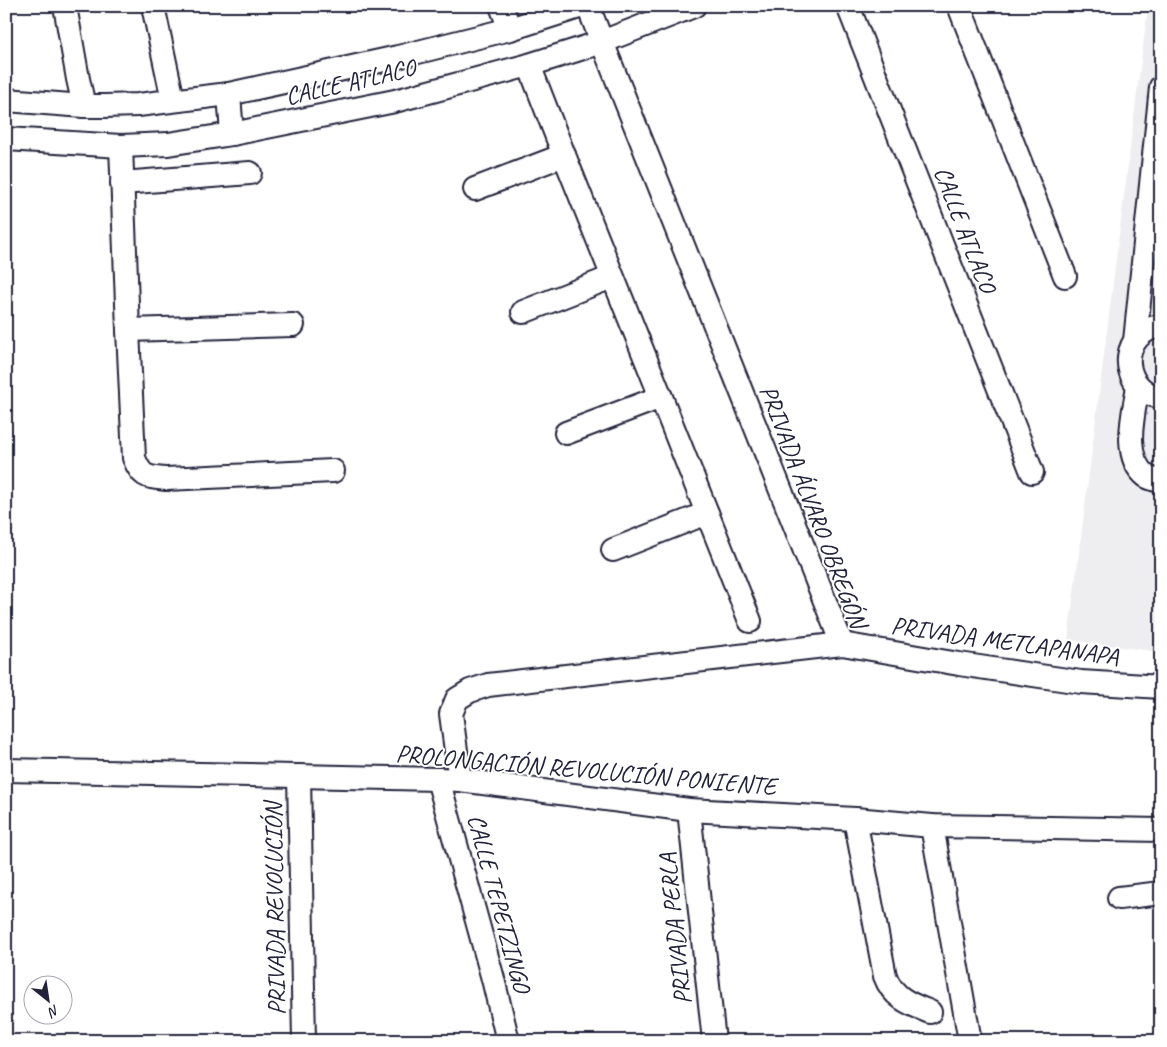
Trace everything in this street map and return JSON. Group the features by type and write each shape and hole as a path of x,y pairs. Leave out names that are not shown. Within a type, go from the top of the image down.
{"street":[{"path":"65,6 84,106"},
{"path":"153,6 173,100"},
{"path":"501,6 510,28"},
{"name":"CALLE ATLACO","path":"6,100 105,106 138,105 229,94 398,57 510,28 582,6"},
{"name":"PRIVADA ÁLVARO OBREGÓN","path":"460,780 451,714 457,699 470,691 488,685 842,644 588,6"},
{"name":"CALLE ATLACO","path":"6,139 122,146 168,144 232,134 395,100 529,65 602,42 694,6"},
{"name":"CALLE ATLACO","path":"848,6 1032,472"},
{"path":"959,6 1065,276"},
{"path":"529,65 750,621"},
{"path":"1135,341 1161,87"},
{"path":"229,94 232,134"},
{"path":"122,146 134,458 138,468 147,477 166,479 334,471"},
{"path":"475,189 564,155"},
{"path":"122,183 250,173"},
{"path":"523,312 612,277"},
{"path":"128,330 293,325"},
{"path":"1161,326 1151,328 1142,333 1135,341 1130,352 1128,364 1131,376 1138,386 1146,393 1161,397"},
{"path":"1138,386 1132,433 1132,452 1138,466 1147,476 1161,481"},
{"path":"566,433 661,397"},
{"path":"613,550 707,513"},
{"name":"PRIVADA METLAPANAPA","path":"842,644 1081,682 1161,687"},
{"name":"PROLONGACIÓN REVOLUCIÓN PONIENTE","path":"6,770 460,780 689,810 855,819 932,826 1161,830"},
{"name":"PRIVADA REVOLUCIÓN","path":"299,776 304,1041"},
{"name":"CALLE TEPETZINGO","path":"438,779 493,979 508,1041"},
{"name":"PRIVADA PERLA","path":"689,810 714,1041"},
{"path":"855,819 888,984 894,993 906,1002 930,1012"},
{"path":"932,826 970,1041"},
{"path":"1119,898 1161,893"}],"shaded area":[{"path":"1148,6 1161,6 1161,652 1068,640"}]}
